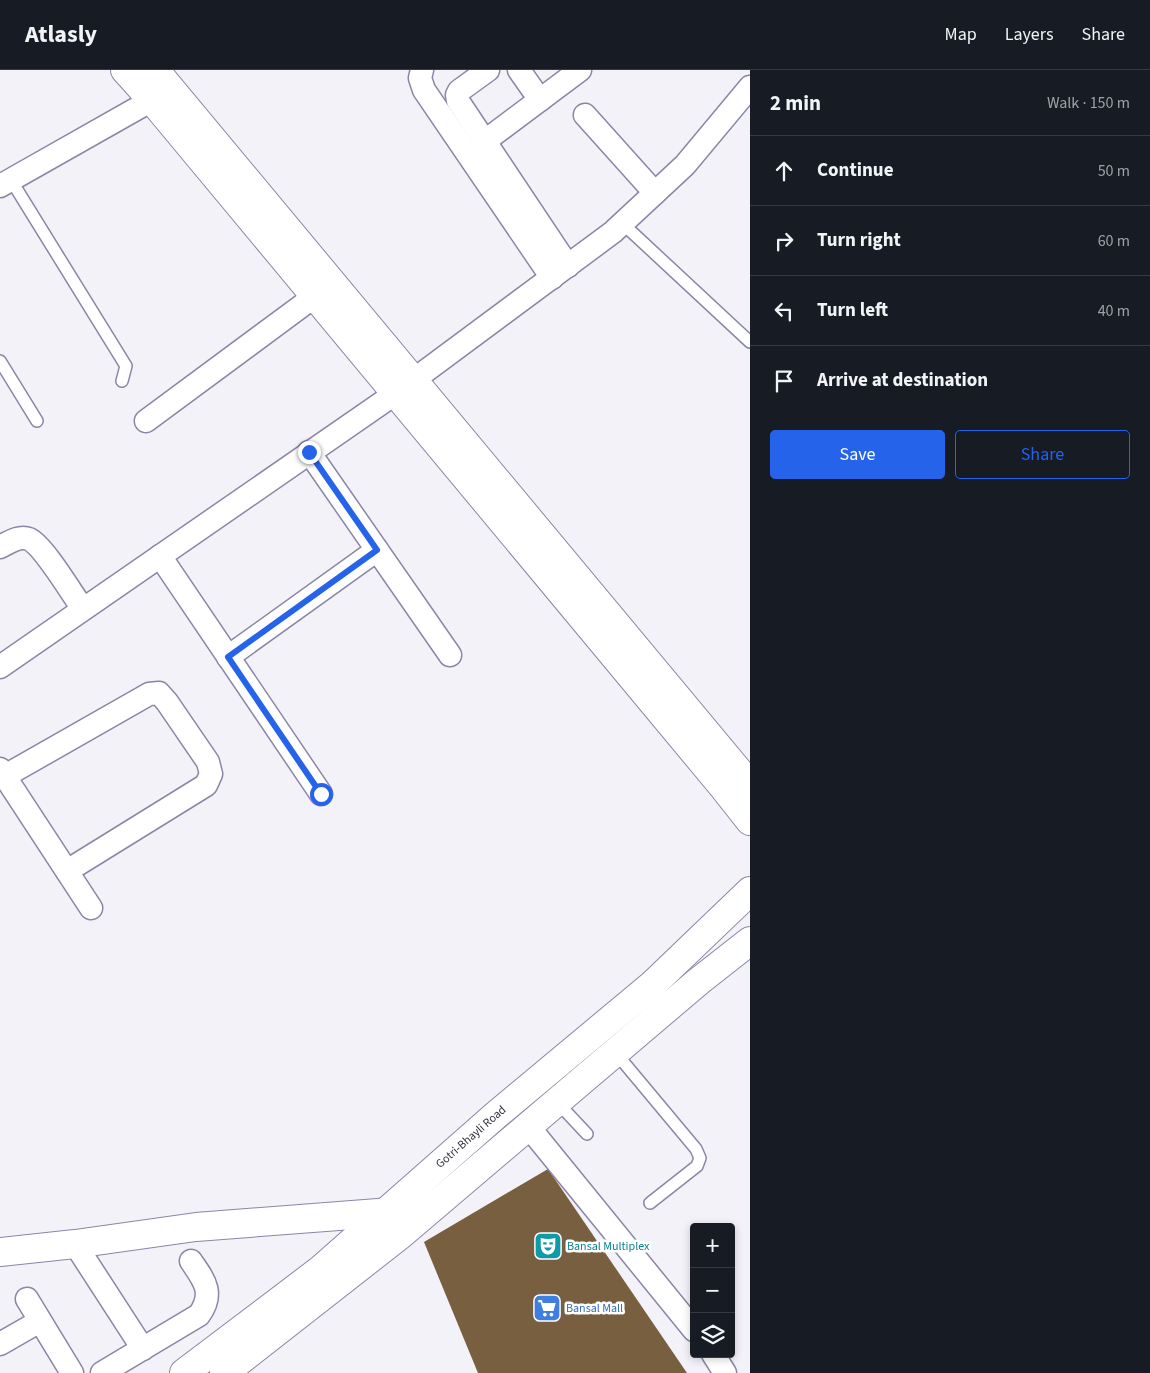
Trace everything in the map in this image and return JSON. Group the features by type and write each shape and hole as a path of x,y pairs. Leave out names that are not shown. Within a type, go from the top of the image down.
{"main road":[{"path":"125,70 315,296 404,386 750,785"},
{"path":"155,70 750,821"},
{"name":"Gotri-Bhayli Road","path":"184,1373 320,1270 496,1115 652,985 750,891"},
{"path":"224,1373 399,1236 615,1052 750,941"},
{"path":"0,1252 75,1244 196,1226 430,1210"}],"street":[{"path":"422,70 420,78 424,90 560,272"},
{"path":"488,70 459,90 457,95 458,101 485,141 560,272"},
{"path":"519,70 540,100"},
{"path":"485,141 580,70"},
{"path":"0,667 404,386 560,272 622,223 685,165 750,87"},
{"path":"6,183 152,100"},
{"path":"585,115 655,192"},
{"path":"146,421 315,296"},
{"path":"309,452 450,655"},
{"path":"0,547 16,538 28,538 40,547 83,609"},
{"path":"228,657 377,550"},
{"path":"160,556 321,794"},
{"path":"67,871 206,785 211,774 208,762 167,702 159,694 149,694 2,772 91,908"},
{"path":"528,1126 690,1325"},
{"path":"75,1244 144,1349"},
{"path":"102,1373 199,1315 205,1306 208,1292 191,1261"},
{"path":"27,1299 72,1373"},
{"path":"0,1344 40,1321"},
{"path":"716,1358 725,1373"}],"lane":[{"path":"6,183 126,366 122,381"},
{"path":"622,223 750,342"},
{"path":"0,361 37,421"},
{"path":"615,1052 696,1149 700,1158 697,1166 650,1203"},
{"path":"556,1102 587,1134"}],"building":[{"name":"Bansal Mall","path":"548,1169 687,1373 478,1373 424,1242"}],"place":[{"name":"Bansal Multiplex","path":"548,1246"},
{"name":"Bansal Mall","path":"547,1308"}],"route":[{"path":"309,452 377,550 228,657 321,794"}]}
